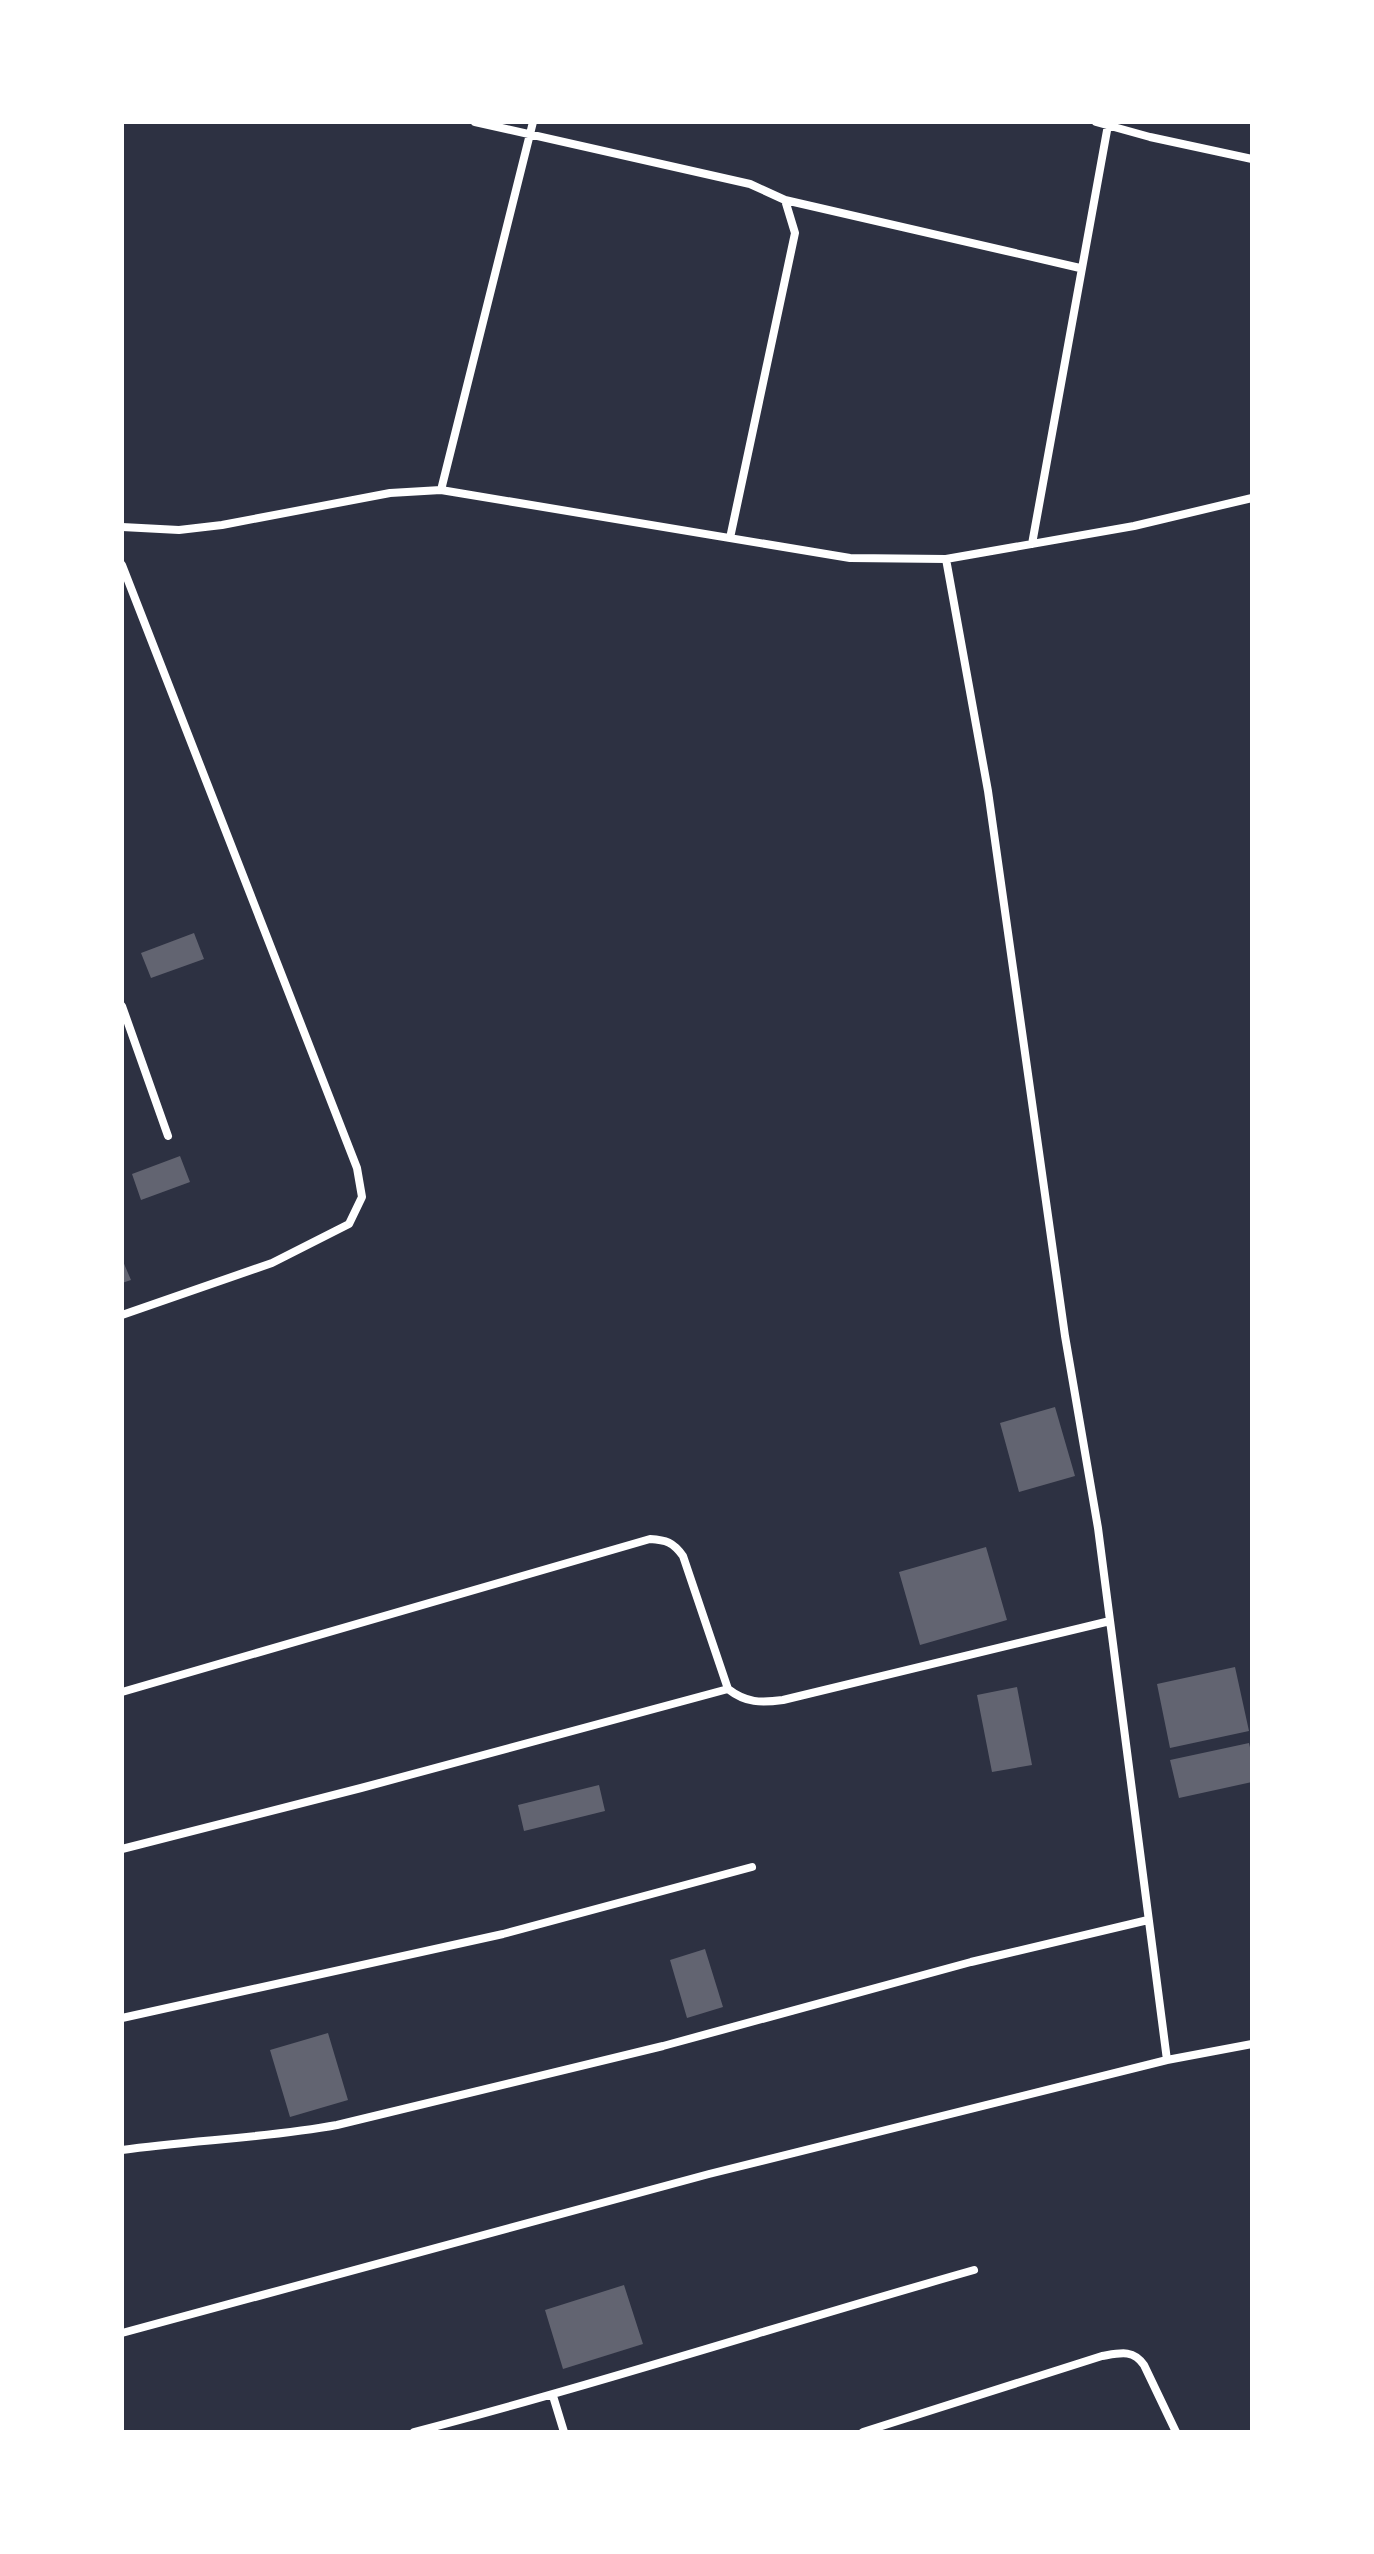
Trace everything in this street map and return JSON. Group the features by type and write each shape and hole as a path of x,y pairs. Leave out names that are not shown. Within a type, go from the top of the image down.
{"street":[{"path":"475,122 750,184 785,200 1080,268"},
{"path":"441,490 533,122"},
{"path":"1096,122 1252,159"},
{"path":"1032,544 1108,125"},
{"path":"730,538 795,233 785,200"},
{"path":"122,527 179,530 390,493 441,490 850,558 946,559 1134,526 1252,498"},
{"path":"946,559 988,791 1065,1336 1110,1621 1167,2060"},
{"path":"122,565 357,1168 362,1197 349,1224 272,1263 122,1315"},
{"path":"122,1006 168,1136"},
{"path":"122,1692 650,1539 666,1540 683,1556 728,1689 741,1699 761,1703 1110,1621"},
{"path":"122,1849 728,1689"},
{"path":"122,2018 503,1934 752,1867"},
{"path":"122,2150 285,2134 337,2125 663,2046 971,1962 1148,1920"},
{"path":"122,2333 694,2178 1167,2060 1252,2044"},
{"path":"414,2432 553,2396 761,2331 974,2270"},
{"path":"863,2432 1102,2356 1125,2352 1138,2357 1144,2365 1176,2432"},
{"path":"553,2396 564,2432"}],"building":[{"path":"194,933 204,959 151,978 141,953"},
{"path":"180,1156 190,1182 141,1200 132,1174"},
{"path":"122,1259 131,1280 122,1283"},
{"path":"1055,1407 1075,1476 1019,1492 1000,1423"},
{"path":"986,1547 1007,1620 920,1645 899,1572"},
{"path":"1235,1667 1249,1731 1170,1748 1157,1684"},
{"path":"1017,1687 1032,1765 992,1772 977,1695"},
{"path":"1249,1743 1252,1782 1179,1798 1170,1760"},
{"path":"599,1785 605,1811 524,1831 518,1805"},
{"path":"705,1949 723,2007 687,2018 670,1960"},
{"path":"328,2033 348,2100 290,2117 270,2050"},
{"path":"624,2285 643,2344 563,2369 545,2310"}]}
